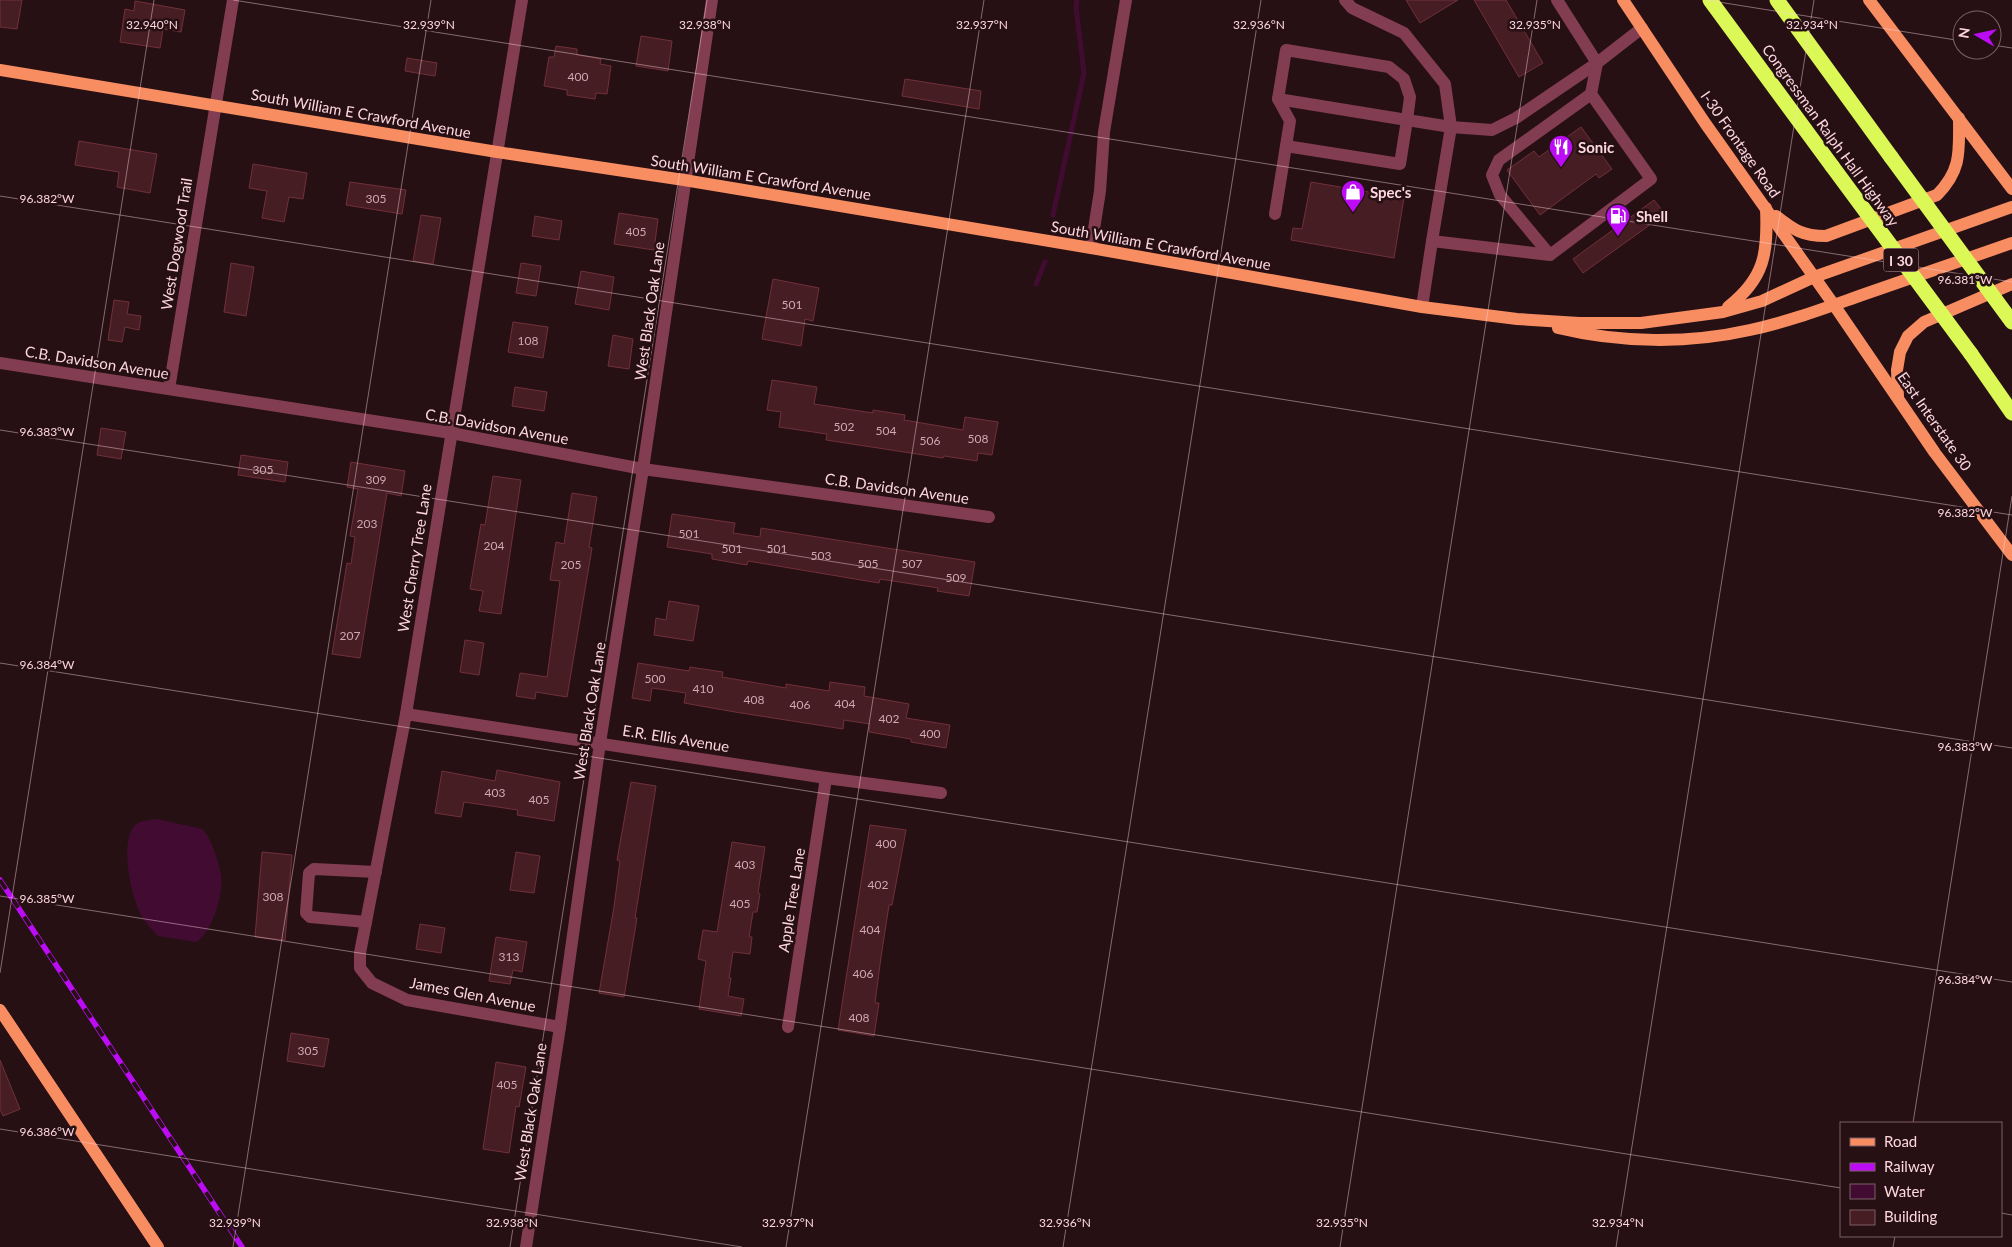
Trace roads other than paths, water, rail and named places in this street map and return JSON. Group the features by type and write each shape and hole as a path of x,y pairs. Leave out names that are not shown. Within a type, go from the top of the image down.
{"highway":[{"name":"Congressman Ralph Hall Highway","path":"1710,0 1971,354 2012,413"},
{"path":"1777,0 2012,322"}],"main road":[{"name":"I-30 Frontage Road","path":"1623,0 1705,123 1834,305"},
{"path":"1869,0 2012,189"},
{"name":"South William E Crawford Avenue","path":"0,70 497,152 684,180 1091,248 1422,307 1517,319"},
{"path":"1766,208 1796,231 1810,236 1826,236 1937,195 1948,184 1956,169 1959,149 1959,118"},
{"path":"1517,319 1579,324 1641,323 1723,312 1762,301 1814,277 2012,207"},
{"path":"1723,312 1744,295 1760,271 1766,247 1766,208"},
{"path":"1517,319 1577,333 1628,339 1672,339 1711,336 1750,330 1810,314 2012,243"},
{"path":"1898,399 1897,370 1900,352 1908,336 1924,322 2012,284"},
{"name":"East Interstate 30","path":"1834,305 1935,453 2012,554"},
{"path":"0,1010 158,1247"}],"street":[{"name":"West Dogwood Trail","path":"169,390 214,105 233,0"},
{"name":"West Cherry Tree Lane","path":"360,968 360,954 406,714 522,0"},
{"name":"West Black Oak Lane","path":"526,1247 712,0"},
{"path":"1091,248 1100,191 1104,132 1126,0"},
{"path":"1345,0 1352,8 1404,33 1445,84 1451,127 1422,307"},
{"path":"1550,255 1500,195 1492,175 1499,160 1591,94 1597,63 1557,0"},
{"path":"1278,99 1451,127 1492,130 1516,118 1597,63 1642,28"},
{"path":"1275,214 1290,121 1278,99 1286,50 1388,67 1404,79 1410,97 1400,164 1286,146"},
{"path":"1432,241 1550,255 1651,179 1591,94"},
{"name":"C.B. Davidson Avenue","path":"0,363 451,433 643,469 989,517"},
{"name":"E.R. Ellis Avenue","path":"406,714 941,794"},
{"name":"Apple Tree Lane","path":"788,1027 826,778"},
{"path":"366,922 310,917 306,913 309,873 314,869 376,872"},
{"name":"James Glen Avenue","path":"360,968 372,983 407,1000 560,1027"}],"water":[{"path":"157,819 202,829 216,857 221,875 219,902 212,922 202,937 196,942 158,936 143,918 137,907 128,867 128,840 132,830 138,823"}],"waterway":[{"path":"1053,215 1084,73 1076,7 1077,0"},
{"path":"1036,284 1045,262"}],"railway":[{"path":"0,880 242,1247"}],"place":[{"name":"Sonic","path":"1561,168"},
{"name":"Spec's","path":"1353,213"},
{"name":"Shell","path":"1618,237"}]}
